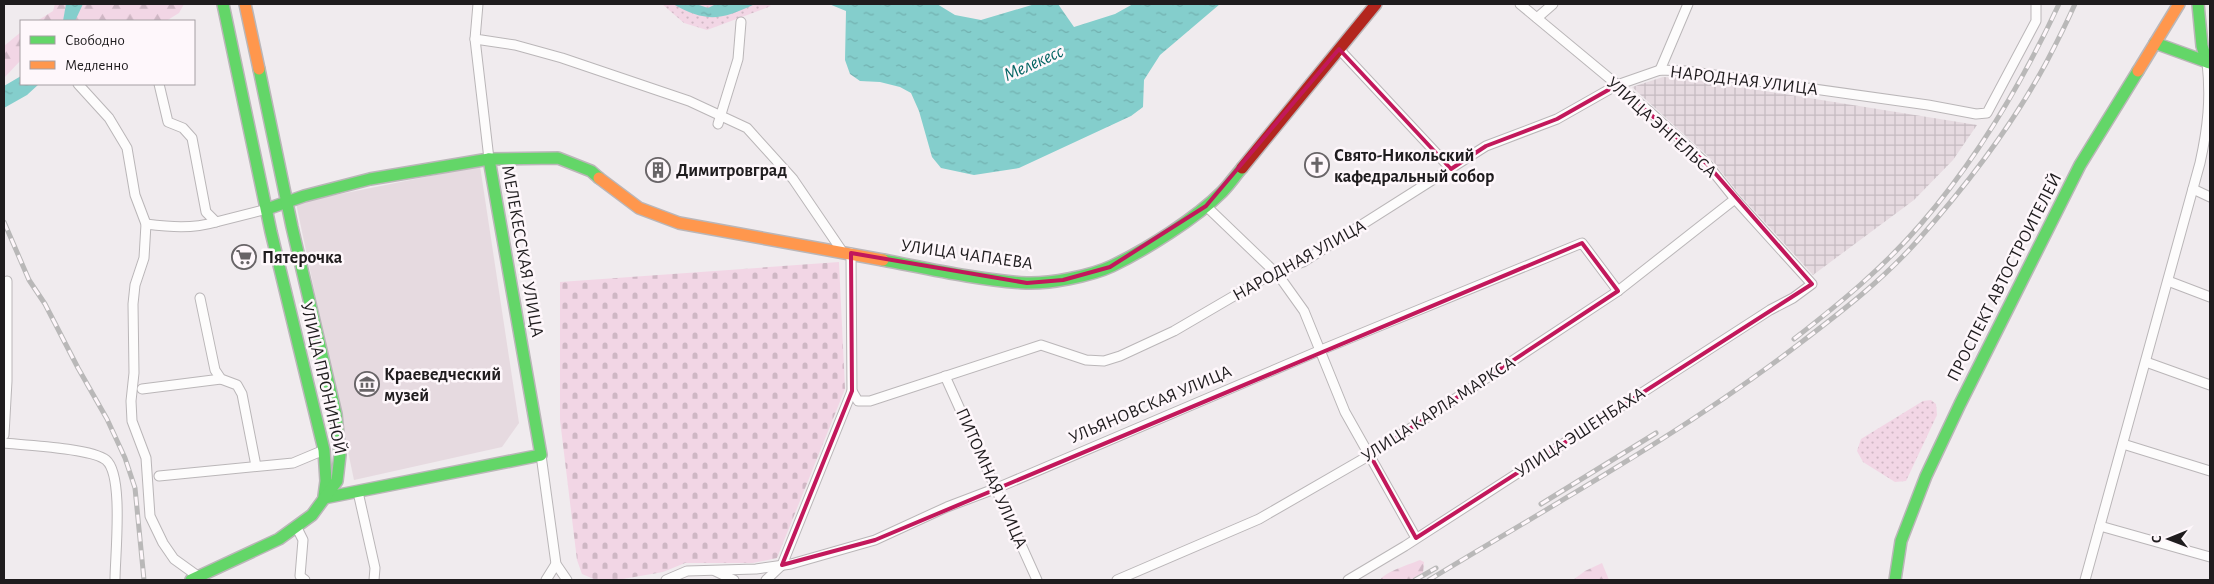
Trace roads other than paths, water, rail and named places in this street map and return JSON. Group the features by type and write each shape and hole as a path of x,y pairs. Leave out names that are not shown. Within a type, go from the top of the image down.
{"main road":[{"name":"УЛИЦА ПРОНИНОЙ","path":"223,4 267,209 324,450 326,481 324,498"},
{"name":"УЛИЦА ПРОНИНОЙ","path":"245,4 336,414 340,455 337,481 324,498"},
{"name":"УЛИЦА ЧАПАЕВА","path":"489,160 558,158 591,171 639,208 679,223 847,252 965,275 1027,283 1064,280 1110,267 1146,247 1206,206 1222,192 1376,4"},
{"name":"ПРОСПЕКТ АВТОСТРОИТЕЛЕЙ","path":"1895,580 1901,541 1926,476 1956,412 2080,165 2179,4"},
{"path":"2198,4 2202,46 2209,63"},
{"path":"2155,43 2209,63"},
{"name":"МЕЛЕКЕССКАЯ УЛИЦА","path":"267,209 304,196 370,178 489,160 541,455"},
{"path":"194,579 279,539 297,528 312,515 324,498 541,455"}],"street":[{"path":"478,4 476,39 489,160"},
{"name":"УЛИЦА ЭНГЕЛЬСА","path":"1520,4 1617,85 1707,164 1735,199 1812,284"},
{"path":"1537,18 1554,4"},
{"path":"1660,70 1688,4"},
{"name":"НАРОДНАЯ УЛИЦА","path":"852,391 858,401 870,401 1040,345 1086,360 1104,361 1120,356 1174,331 1275,272 1303,262 1486,146 1558,119 1617,85 1660,70 1696,72 1928,105 1976,114 1987,113 2036,21 2036,4"},
{"path":"719,120 738,59 741,22"},
{"path":"476,39 516,45 562,58 689,101 719,120 747,128 793,179 847,252 852,391 782,566 766,580"},
{"path":"1339,49 1450,169"},
{"path":"2085,580 2208,129 2209,63"},
{"path":"79,85 108,118 127,148 135,195 146,224 144,258 135,284 133,304 132,421 146,458 150,516 163,543 174,559 194,579"},
{"path":"159,85 168,122 183,128 192,138 206,212 216,222"},
{"path":"2193,189 2210,197"},
{"name":"УЛИЦА КАРЛА МАРКСА","path":"1117,580 1259,519 1370,455 1618,291 1735,199"},
{"path":"1206,206 1275,272 1304,312 1346,412 1416,538"},
{"path":"146,224 173,227 201,226 267,209"},
{"name":"УЛЬЯНОВСКАЯ УЛИЦА","path":"666,580 687,571 756,569 782,566 876,540 947,507 997,488 1321,350 1582,242 1618,291"},
{"path":"4,435 7,381 7,280"},
{"path":"2168,280 2210,296"},
{"name":"УЛИЦА ЭШЕНБАХА","path":"1348,580 1762,315 1793,298 1812,284"},
{"path":"200,298 215,370 221,380"},
{"path":"2146,362 2210,385"},
{"name":"ПИТОМНАЯ УЛИЦА","path":"945,376 1037,580"},
{"path":"142,389 221,380 237,385 242,394 256,466"},
{"path":"4,443 86,452 106,459 114,470 117,487 114,580"},
{"path":"2123,444 2210,471"},
{"path":"159,476 293,463 324,450"},
{"name":"МЕЛЕКЕССКАЯ УЛИЦА","path":"541,455 556,564"},
{"path":"358,492 375,568 374,580"},
{"path":"2100,526 2210,557"},
{"path":"297,528 303,540 300,576 305,580"},
{"path":"546,580 556,564 567,580"},
{"path":"712,570 734,580"}],"water":[{"path":"66,4 83,4 75,20 63,20"},
{"path":"673,4 696,4 708,8 716,4 755,4 723,16 705,17"},
{"name":"Мелекесс","path":"829,4 937,4 955,15 981,20 1035,4 1058,4 1074,27 1115,14 1133,4 1220,4 1160,55 1144,80 1143,107 1131,116 1019,168 974,175 941,168 932,157 919,111 911,93 900,87 880,82 860,81 850,74 845,60 846,11"},
{"path":"20,77 20,85 38,85 27,95 4,108 4,86"}],"railway":[{"path":"1794,339 1876,271 1906,241 1941,200 1980,146 2014,91 2059,4"},
{"path":"1429,580 1617,467 1710,408 1799,344 1877,281 1906,254 1954,198 1987,155 2033,86 2075,4"},
{"path":"4,222 29,280 45,304 107,419 125,458 135,488 144,580"},
{"path":"1541,504 1656,433"},
{"path":"1415,580 1436,568"}],"place":[{"name":"Свято-Никольский кафедральный собор","path":"1317,165"},
{"name":"Димитровград","path":"658,170"},
{"name":"Пятерочка","path":"244,257"},
{"name":"Краеведческий музей","path":"367,384"}]}
